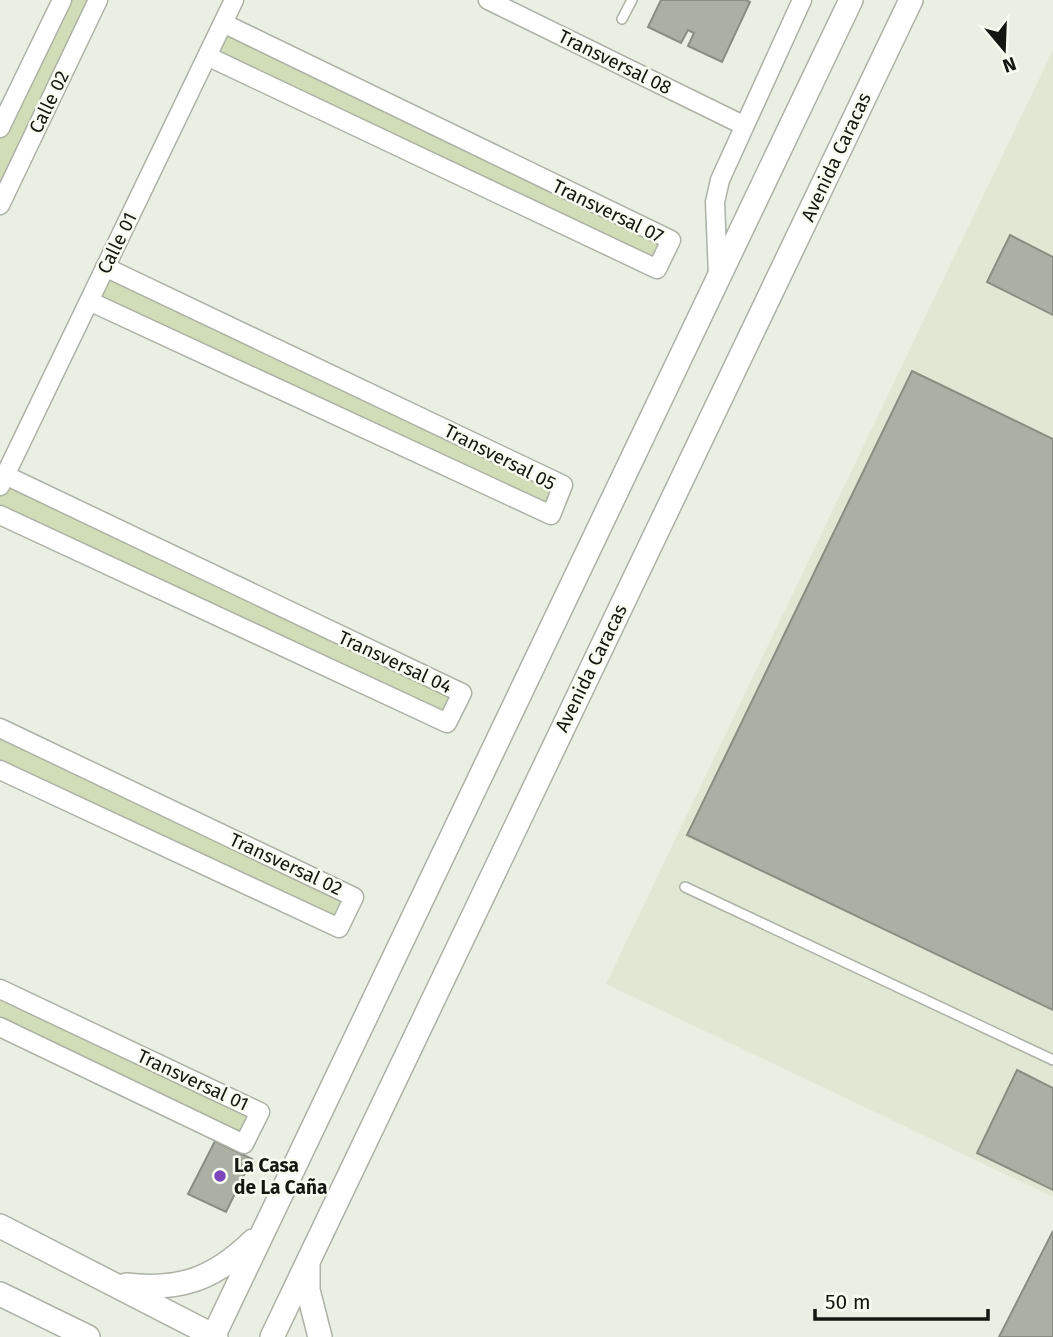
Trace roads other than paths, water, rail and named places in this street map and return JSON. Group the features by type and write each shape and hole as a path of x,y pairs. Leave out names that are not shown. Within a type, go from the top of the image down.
{"street":[{"name":"Calle 02","path":"0,128 62,0"},
{"name":"Calle 02","path":"0,205 98,0"},
{"name":"Calle 01","path":"3,481 234,0"},
{"name":"Transversal 08","path":"488,0 743,125"},
{"path":"718,278 715,202 720,180 802,0"},
{"path":"0,1226 214,1337 851,0"},
{"name":"Avenida Caracas","path":"272,1337 911,0"},
{"name":"Transversal 07","path":"207,56 657,269 671,240 223,23"},
{"name":"Transversal 05","path":"89,301 551,515 563,485 105,267"},
{"name":"Transversal 04","path":"0,515 447,723 461,693 3,481"},
{"name":"Transversal 02","path":"0,728 355,897 339,928 0,770"},
{"name":"Transversal 01","path":"0,989 260,1112 244,1143 0,1027"},
{"path":"113,1283 150,1288 176,1286 205,1277 233,1261 262,1232"},
{"path":"308,1258 308,1290 320,1337"},
{"path":"0,1294 88,1337"}],"lane":[{"path":"622,19 632,0"},
{"path":"685,887 1053,1060"}],"place":[{"name":"La Casa de La Caña","path":"220,1176"}]}
